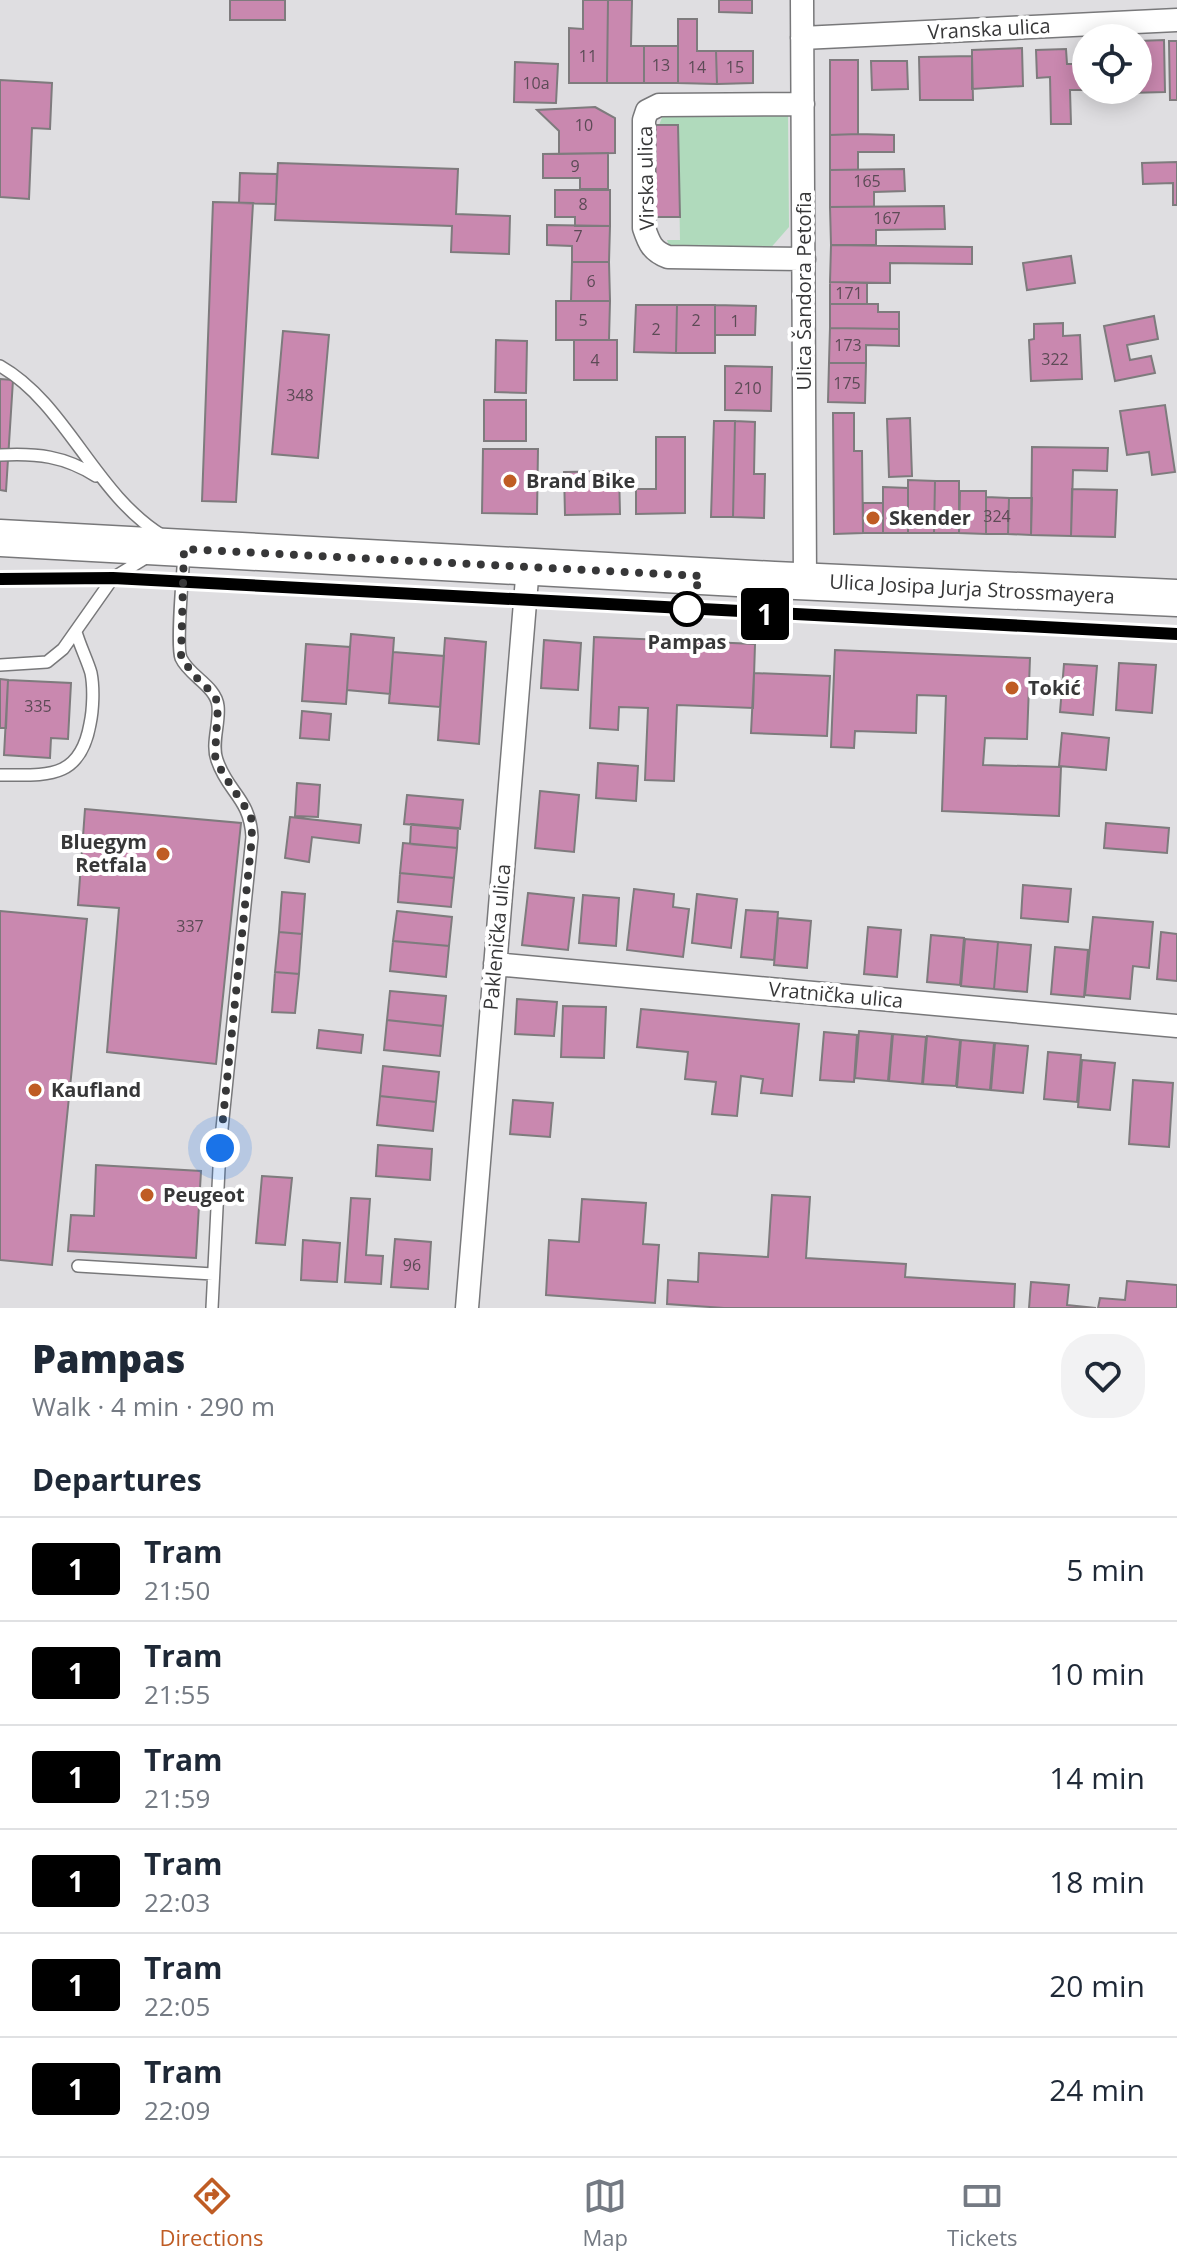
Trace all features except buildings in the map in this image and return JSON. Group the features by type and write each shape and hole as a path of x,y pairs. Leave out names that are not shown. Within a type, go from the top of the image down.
{"main road":[{"name":"Ulica Josipa Jurja Strossmayera","path":"0,538 1177,598"}],"street":[{"name":"Ulica Šandora Petofia","path":"802,0 805,581"},
{"name":"Vranska ulica","path":"802,38 1144,11 1177,20"},
{"name":"Virska ulica","path":"803,104 659,105 647,111 644,120 644,228 649,244 657,253 668,257 804,259"},
{"name":"Paklenička ulica","path":"467,1308 528,566"},
{"name":"Vratnička ulica","path":"495,964 1177,1026"}],"lane":[{"path":"0,366 16,375 36,394 103,480 134,514 184,549"},
{"path":"0,455 52,456 75,463 103,480"},
{"path":"0,665 47,662 63,649 113,578 148,556 184,549"},
{"path":"184,549 181,657 215,696 218,705 215,756 251,816 252,837 220,1148 212,1308"},
{"path":"0,775 46,775 64,770 76,761 86,745 91,717 91,673 76,632"},
{"path":"78,1266 213,1274"}],"green space":[{"path":"788,112 789,227 768,251 677,249 669,246 667,240 680,240 678,125 659,125 663,115"}],"tram line":[{"name":"1","path":"0,579 113,578 1177,634"}],"place":[{"name":"Brand Bike","path":"510,481"},
{"name":"Skender","path":"873,518"},
{"name":"Pampas","path":"687,609"},
{"name":"Tokić","path":"1012,688"},
{"name":"Bluegym Retfala","path":"163,854"},
{"name":"Kaufland","path":"35,1090"},
{"name":"Peugeot","path":"147,1195"}],"route":[{"path":"220,1148 252,837 251,816 215,756 218,705 215,696 181,657 184,549 701,576 687,609"}]}
